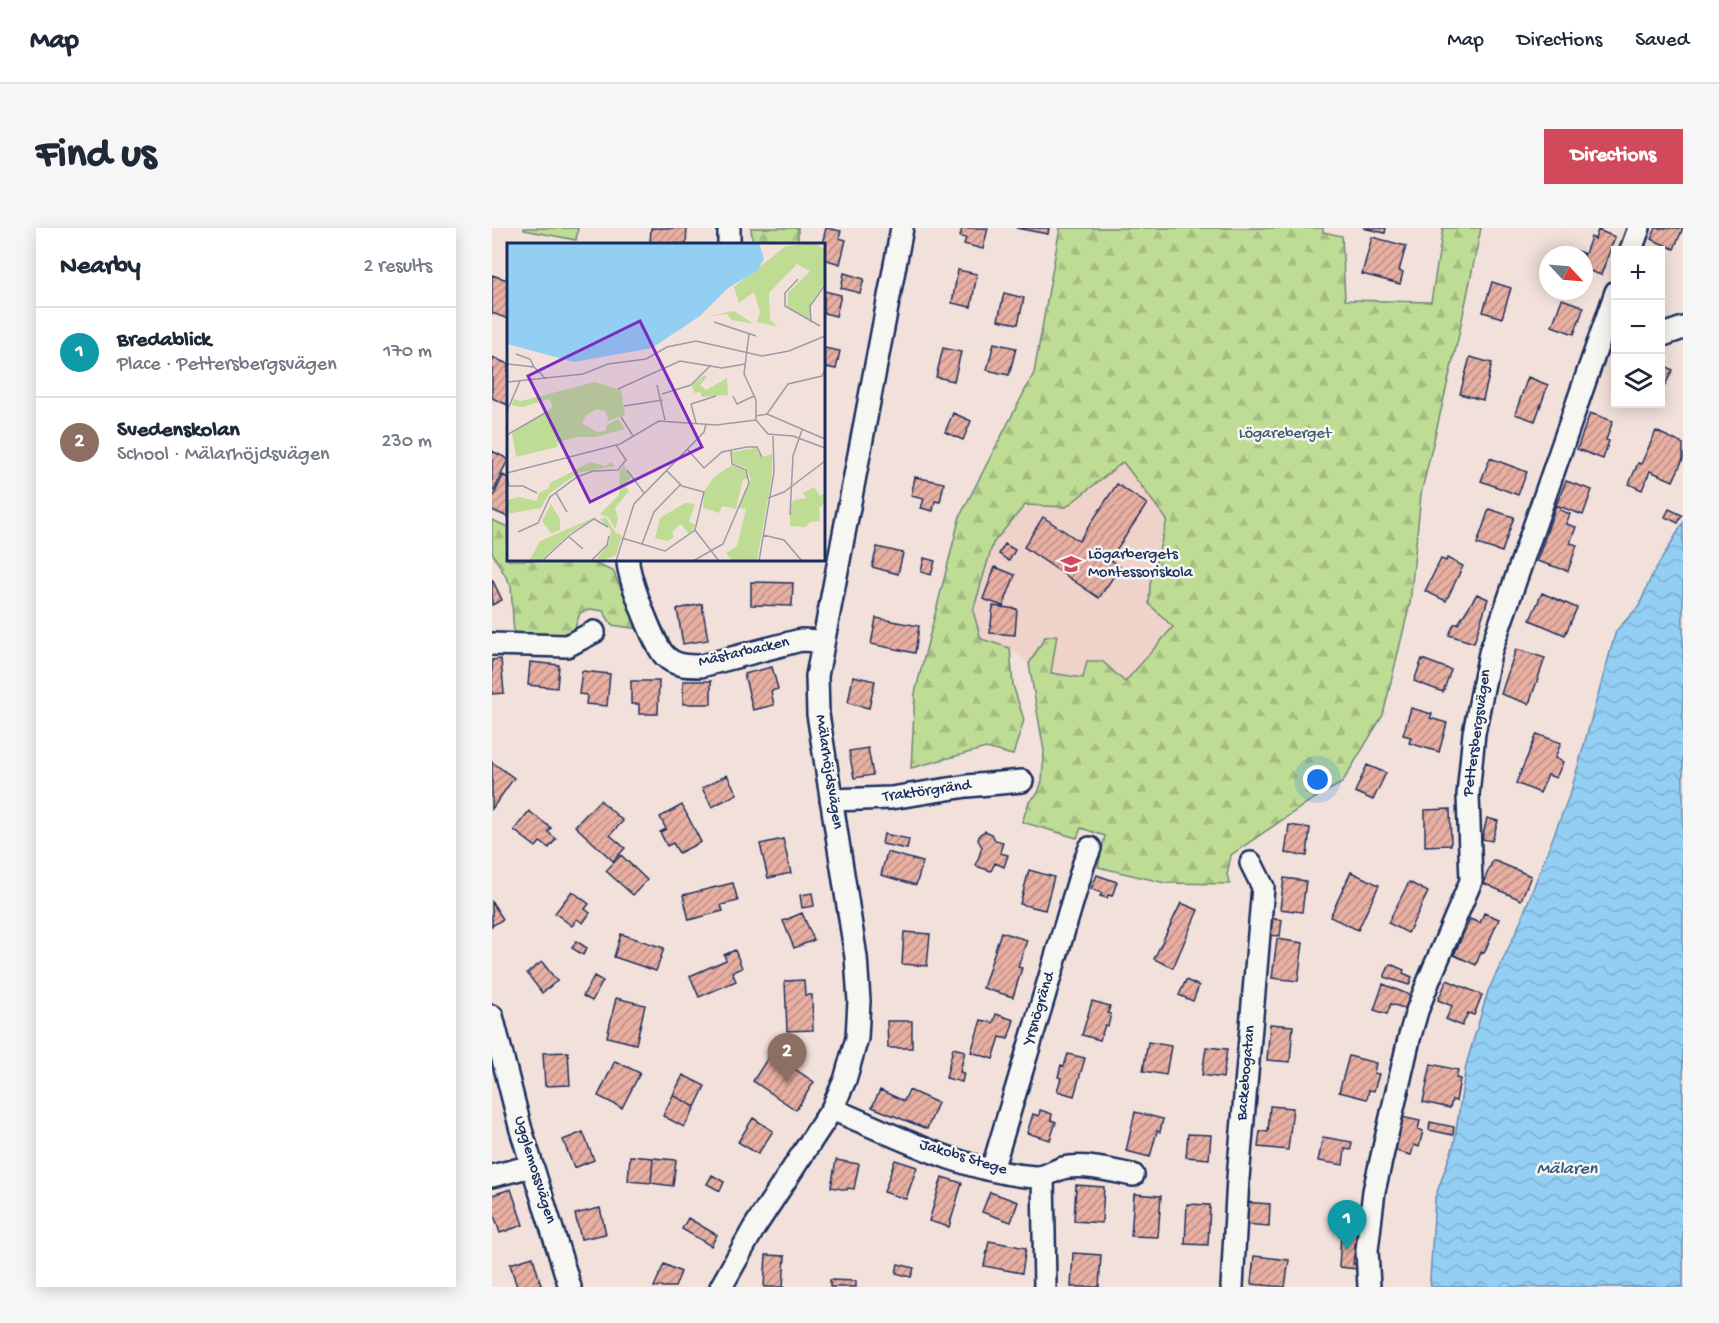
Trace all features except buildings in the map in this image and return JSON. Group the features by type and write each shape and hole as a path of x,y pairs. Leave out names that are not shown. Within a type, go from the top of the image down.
{"street":[{"name":"Mälarhöjdsvägen","path":"721,1287 754,1228 832,1109 840,1093 852,1056 859,1020 852,928 818,714 817,676 902,228"},
{"path":"1632,246 1639,228"},
{"name":"Pettersbergsvägen","path":"1370,1287 1367,1250 1374,1191 1409,1040 1429,980 1472,881 1468,795 1474,733 1490,653 1606,351 1615,300"},
{"path":"1665,334 1683,328"},
{"name":"Mästarbacken","path":"628,561 630,575 660,650 674,663 701,666 801,640 822,641"},
{"path":"492,644 567,646 594,632"},
{"name":"Traktörgränd","path":"831,800 891,798 967,786 1022,781"},
{"name":"Yrsnögränd","path":"992,1170 1090,848"},
{"name":"Backebogatan","path":"1232,1287 1238,1178 1263,887 1251,863"},
{"name":"Ugglemossvägen","path":"492,1016 521,1130 570,1287"},
{"name":"Jakobs Stege","path":"832,1109 948,1157 992,1170 1043,1177 1061,1168 1070,1167 1097,1168 1133,1175"},
{"path":"492,1176 532,1166"},
{"path":"1043,1177 1045,1287"}],"shaded area":[{"name":"Lögarbergets Montessoriskola","path":"1123,461 1167,521 1150,584 1173,627 1125,682 1051,673 1056,636 1045,638 1029,664 1010,648 981,639 973,611 993,543 1026,505 1067,507"}],"green space":[{"path":"524,228 578,228 576,240 524,230"},
{"path":"751,228 798,228 798,243 753,243"},
{"name":"Lögareberget","path":"1060,228 1323,228 1323,232 1342,236 1345,300 1431,302 1443,228 1481,228 1458,339 1421,494 1410,603 1383,715 1342,783 1310,801 1231,855 1227,875 1230,884 1165,883 1098,867 1105,836 1081,828 1077,838 1022,822 1029,802 1038,793 1042,781 1044,751 1029,664 1045,637 1057,635 1051,673 1083,678 1087,661 1102,661 1125,682 1173,627 1149,604 1150,584 1167,520 1123,462 1066,507 1025,505 993,543 973,611 981,639 1010,648 1013,685 1024,720 1013,755 986,748 911,768 915,693 960,516 1034,373"},
{"path":"492,520 507,527 507,561 588,561 613,571 639,629 612,625 603,611 591,609 580,613 572,636 514,635 511,586 492,552"}],"water":[{"name":"Mälaren","path":"1683,523 1683,1287 1431,1287 1435,1198 1454,1144 1466,1065 1488,991 1517,930 1571,791 1616,631 1639,606 1652,575"}],"place":[{"name":"Lögarbergets Montessoriskola","path":"1071,564"},
{"name":"Svedenskolan","path":"787,1083"},
{"name":"Bredablick","path":"1347,1250"}]}
